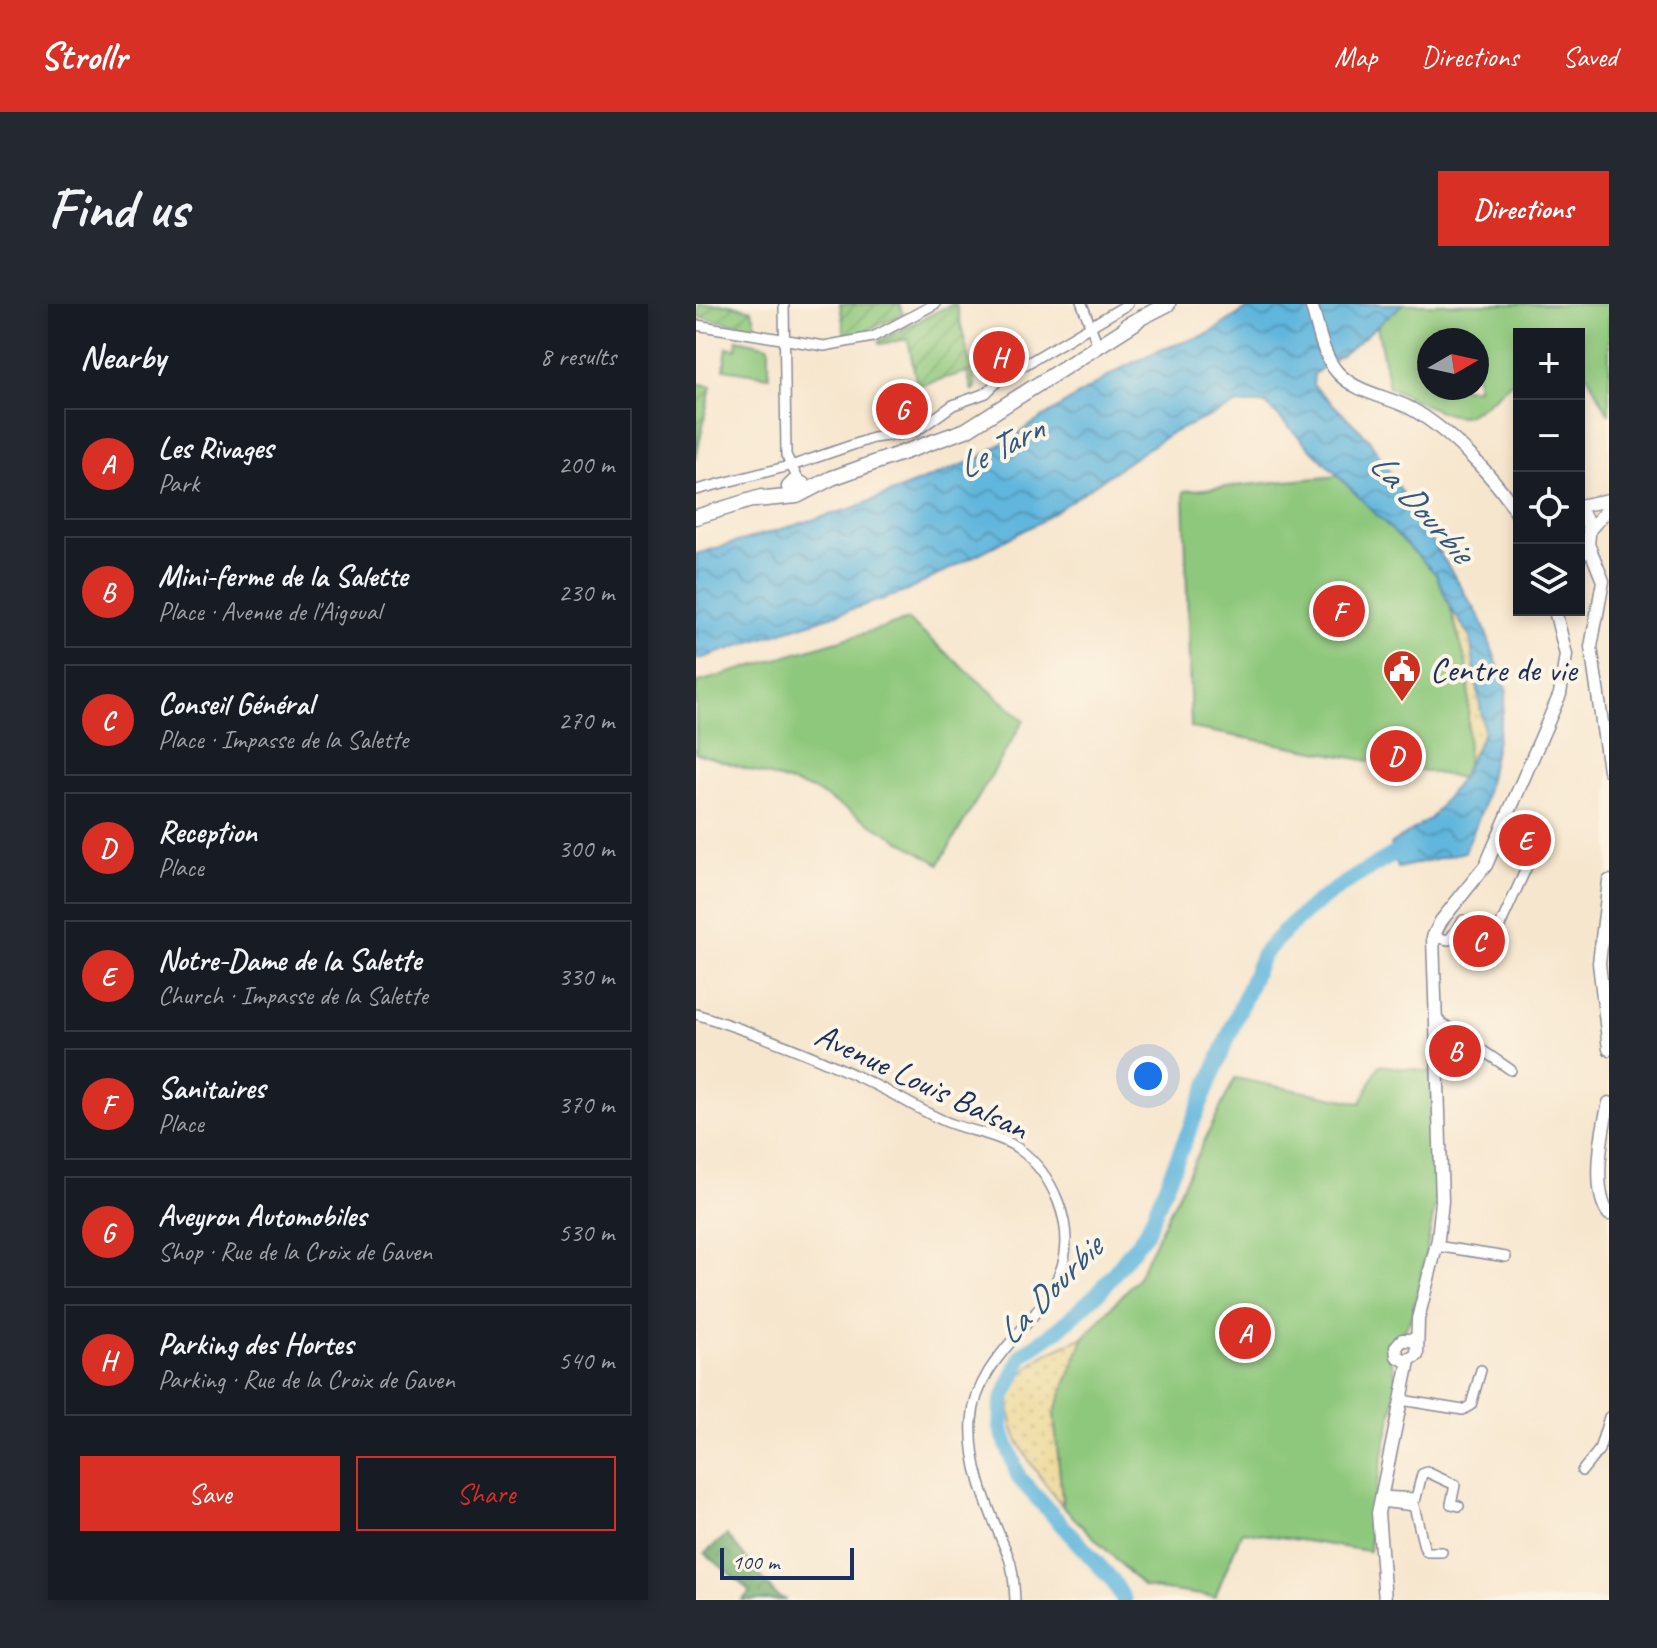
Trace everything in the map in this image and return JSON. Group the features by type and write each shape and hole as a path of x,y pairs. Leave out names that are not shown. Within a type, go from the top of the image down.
{"main road":[{"path":"1054,374 1097,343 1168,304"},
{"path":"1311,304 1326,355 1336,372 1356,386 1412,410 1447,436 1501,490 1513,508"},
{"path":"696,517 832,478 966,430 1136,322"},
{"path":"922,446 980,419"},
{"path":"1501,490 1513,497"},
{"path":"1585,506 1609,500"},
{"path":"1585,549 1590,529 1609,508"},
{"path":"1585,519 1590,529"},
{"path":"1588,544 1603,587 1593,622 1591,647 1609,770"},
{"path":"1585,563 1596,569"},
{"path":"1405,1360 1417,1355 1411,1342 1436,1246 1443,1173 1433,937 1441,921 1486,865 1560,694 1566,655 1556,616"},
{"path":"1609,881 1599,963 1609,1049"},
{"path":"1609,1103 1600,1145 1602,1204 1609,1214"},
{"path":"1385,1600 1380,1499 1405,1378 1405,1360 1396,1347 1411,1342"}],"street":[{"path":"784,304 786,455 795,487"},
{"path":"696,325 824,346 850,344 873,337 935,304"},
{"path":"1082,304 1097,343"},
{"path":"696,490 790,465 873,438 915,432 937,420 953,405 986,393 999,380 1090,323 1128,304"},
{"path":"937,420 947,432"},
{"path":"1433,937 1449,940 1463,920 1499,928 1529,862"},
{"name":"Avenue Louis Balsan","path":"696,1014 756,1033 879,1086 939,1119 1014,1146 1035,1165 1054,1195 1067,1232 1068,1246 1060,1274 1037,1311 990,1365 979,1389 972,1422 978,1477 990,1519 1010,1560 1015,1600"},
{"path":"1435,1018 1511,1070"},
{"path":"1436,1246 1506,1257"},
{"path":"1401,1400 1463,1410 1471,1405 1481,1370"},
{"path":"1582,1471 1599,1450 1609,1417"},
{"path":"1380,1499 1416,1498 1422,1474 1427,1472 1455,1485 1451,1504 1459,1506"},
{"path":"1380,1499 1414,1506 1427,1552 1442,1552"}],"green space":[{"path":"699,304 729,304 752,310 757,328 698,317"},
{"path":"840,304 899,304 903,314 862,333 845,337"},
{"path":"956,304 976,388 972,391 967,372 917,386 908,339 880,344 879,341"},
{"path":"1403,304 1609,304 1609,415 1585,371 1585,328 1513,328 1513,381 1480,408 1466,415 1439,411 1389,387 1377,326"},
{"path":"737,339 769,346 769,376 724,369 727,347 736,349"},
{"path":"696,383 711,386 696,459"},
{"path":"1338,476 1436,574 1450,607 1469,674 1467,765 1461,778 1191,728 1184,491"},
{"path":"908,620 1024,720 939,864 814,790 696,753 696,683"},
{"path":"1379,1065 1431,1072 1436,1202 1413,1314 1406,1328 1387,1347 1398,1384 1374,1499 1369,1551 1242,1531 1215,1597 1144,1587 1063,1507 1054,1414 1084,1337 1137,1279 1235,1078 1361,1103"},
{"path":"727,1535 777,1596 787,1600 742,1600 751,1592 705,1553"}],"sand":[{"path":"1450,607 1470,636 1484,732 1467,765 1469,674"},
{"path":"1084,1337 1054,1414 1063,1507 1024,1453 1015,1434 1010,1414 1011,1395 1020,1377 1039,1359"}],"water":[{"name":"Le Tarn","path":"1254,304 1403,304 1351,348 1314,374 1313,385 1368,438 1481,619 1507,691 1483,807 1465,852 1398,868 1391,844 1431,818 1461,778 1484,732 1470,636 1450,607 1436,574 1266,404 1238,404 1169,434 1040,522 905,592 696,660 696,554 853,508 977,459 1120,369 1157,351 1208,334"}],"waterway":[{"name":"La Dourbie","path":"1124,1600 1113,1581 1019,1478 1001,1428 1002,1401 1022,1355 1060,1328 1102,1289 1147,1231 1262,956 1312,906 1410,845"}],"place":[{"name":"Parking des Hortes","path":"999,357"},
{"name":"Aveyron Automobiles","path":"902,409"},
{"name":"Sanitaires","path":"1339,611"},
{"name":"Centre de vie","path":"1402,703"},
{"name":"Reception","path":"1396,756"},
{"name":"Notre-Dame de la Salette","path":"1525,840"},
{"name":"Conseil Général","path":"1479,941"},
{"name":"Mini-ferme de la Salette","path":"1455,1051"},
{"name":"Les Rivages","path":"1245,1333"}]}
